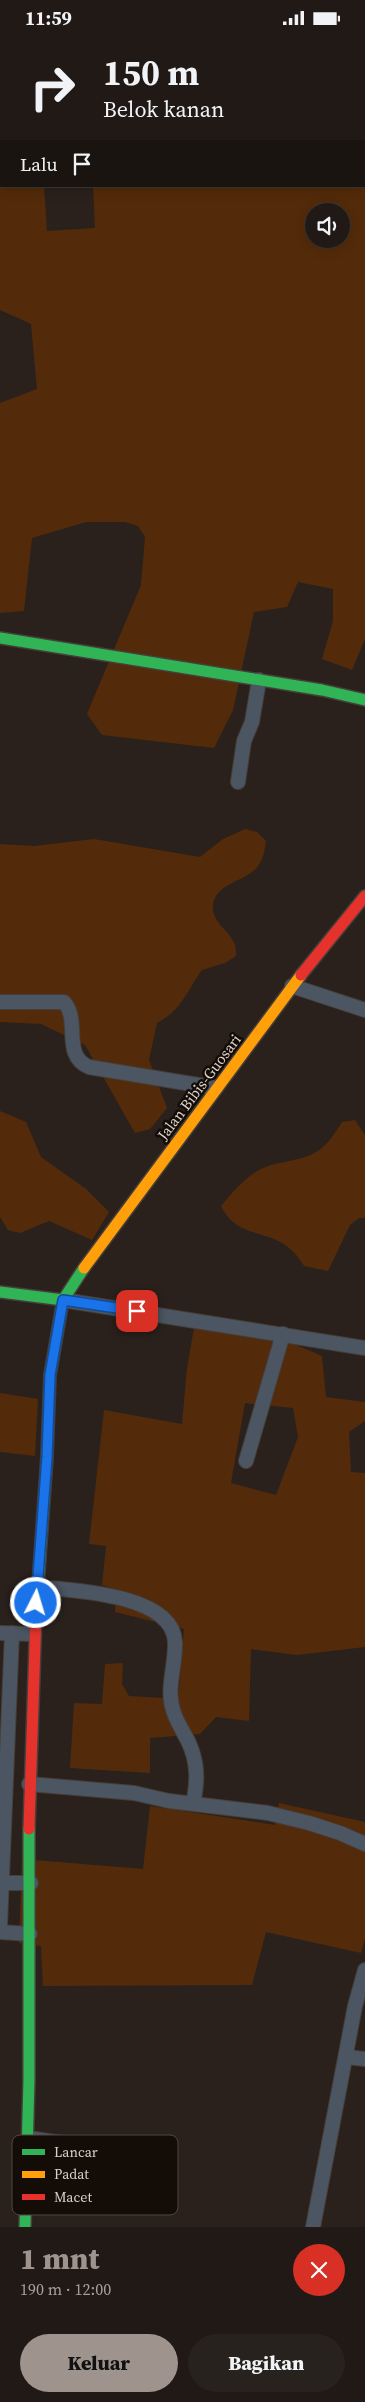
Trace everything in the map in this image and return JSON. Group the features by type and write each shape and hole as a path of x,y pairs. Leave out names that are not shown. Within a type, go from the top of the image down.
{"street":[{"path":"0,638 339,693 365,700"},
{"path":"238,782 244,741 252,722 260,680"},
{"name":"Jalan Bibis-Guosari","path":"63,1300 91,1257 292,986 365,897"},
{"path":"292,986 365,1010"},
{"path":"0,1002 64,1002 71,1014 75,1053 78,1060 89,1067 216,1088"},
{"path":"0,1292 63,1300 365,1348"},
{"path":"28,2135 31,1883 30,1784 34,1634 47,1457 50,1375 63,1300"},
{"path":"246,1461 283,1334"},
{"path":"37,1587 101,1593 153,1611 168,1625 175,1641 170,1690 173,1710 188,1742 198,1772 193,1803"},
{"path":"0,1925 6,1633 34,1634"},
{"path":"30,1784 134,1793 169,1801 260,1812 309,1823 340,1833 365,1844"},
{"path":"2,1883 31,1883"},
{"path":"0,1932 30,1935"},
{"path":"313,2227 327,2149 347,2057 355,2006 365,1970"},
{"path":"347,2057 365,2059"}],"shaded area":[{"path":"0,187 44,187 47,231 95,228 93,187 365,187 365,639 352,670 322,659 333,621 333,589 298,582 287,607 254,612 233,710 214,748 102,735 87,714 141,585 145,537 138,526 125,522 86,522 32,538 24,611 0,613 0,403 37,389 31,324 0,310"},
{"path":"245,829 257,832 266,841 260,863 249,874 220,891 215,897 213,905 215,917 233,940 236,956 225,963 202,970 178,1006 157,1023 149,1060 167,1108 150,1129 135,1133 85,1045 41,1024 0,1022 0,844 34,846 94,839 200,857 223,839"},
{"path":"0,1111 26,1122 41,1157 86,1189 109,1212 92,1240 49,1221 20,1233 8,1230 0,1217"},
{"path":"355,1120 365,1135 365,1218 359,1218 350,1225 328,1271 304,1266 294,1252 283,1244 272,1238 249,1231 229,1218 221,1206 251,1175 266,1167 300,1159 315,1153 326,1144 342,1122"},
{"path":"194,1328 296,1345 322,1356 326,1397 365,1402 365,1421 349,1432 351,1472 365,1473 365,1647 297,1655 251,1649 249,1721 216,1717 200,1734 150,1738 150,1773 70,1768 74,1703 102,1704 105,1664 123,1663 122,1684 129,1696 178,1699 184,1629 115,1612 116,1590 102,1585 106,1546 89,1544 104,1410 182,1424 187,1368","holes":["245,1403 293,1408 298,1437 276,1495 231,1483"]},
{"path":"0,1393 38,1399 35,1456 0,1452"},
{"path":"279,1803 365,1822 365,1939 361,1953 266,1932 252,1985 43,1986 41,1946 19,1943 22,1859 143,1869 150,1806 275,1825"}],"traffic: fast":[{"path":"0,638 322,690 365,700"},
{"path":"36,1613 47,1457 50,1375 63,1300 84,1268"},
{"path":"0,1292 63,1300"},
{"path":"28,2135 29,1829"},
{"path":"25,2215 25,2227"}],"traffic: slow":[{"path":"84,1268 301,975"}],"traffic: jam":[{"path":"301,975 365,896"},
{"path":"29,1829 36,1613"}],"route":[{"path":"36,1603 45,1494 50,1375 63,1300 137,1311"}]}
